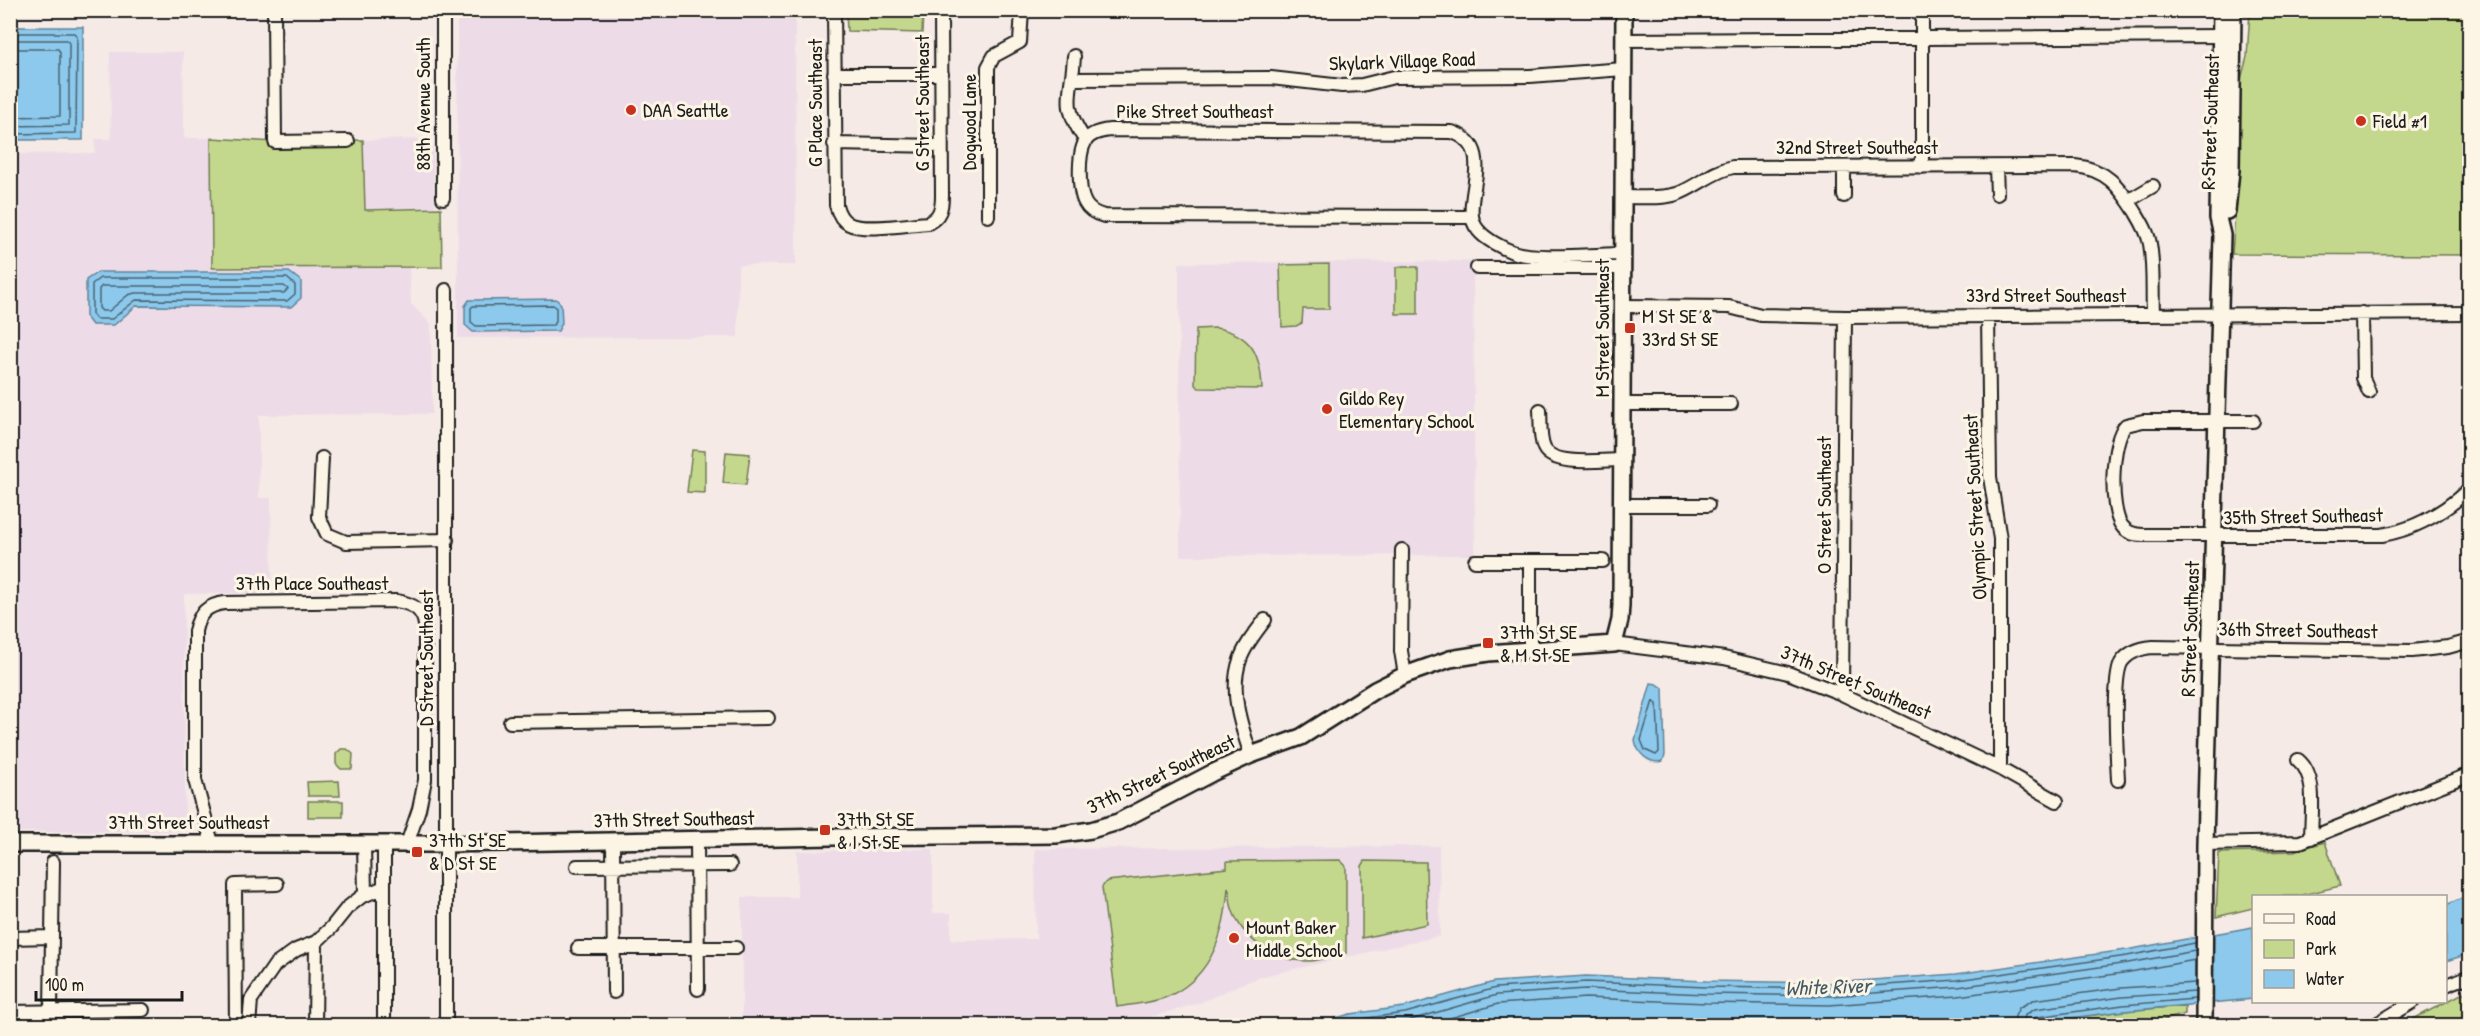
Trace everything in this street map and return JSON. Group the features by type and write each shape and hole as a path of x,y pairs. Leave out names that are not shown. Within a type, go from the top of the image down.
{"street":[{"path":"274,10 275,142 348,141"},
{"name":"88th Avenue South","path":"443,10 443,198"},
{"name":"G Place Southeast","path":"834,10 835,195 839,215 850,224 861,227 928,223 938,216 942,196"},
{"name":"G Street Southeast","path":"941,10 942,196"},
{"name":"Dogwood Lane","path":"988,216 988,67 994,56 1020,42 1022,10"},
{"name":"M Street Southeast","path":"1614,644 1620,620 1624,306 1624,10"},
{"path":"1922,10 1922,167"},
{"name":"R Street Southeast","path":"2221,10 2218,218 2222,235"},
{"name":"R Street Southeast","path":"2204,1026 2205,844 2210,649 2222,235 2231,170 2233,10"},
{"path":"1624,40 2221,36"},
{"path":"1074,56 1068,107 1085,140 1080,161 1082,195 1090,210 1104,216 1472,217 1477,230 1514,253 1623,261"},
{"name":"Skylark Village Road","path":"1073,79 1270,78 1362,86 1394,77 1530,76 1624,69"},
{"path":"834,74 942,74"},
{"name":"Pike Street Southeast","path":"1085,140 1097,133 1110,130 1452,132 1466,140 1475,158 1472,217"},
{"path":"834,144 941,146"},
{"name":"32nd Street Southeast","path":"1624,196 1678,194 1713,173 1733,167 2075,166 2096,170 2113,181 2128,201"},
{"path":"1844,167 1844,196"},
{"path":"1996,167 1997,194"},
{"path":"2153,186 2128,201 2142,223 2149,242 2153,314"},
{"path":"1477,268 1623,261"},
{"name":"D Street Southeast","path":"446,290 446,1026"},
{"name":"33rd Street Southeast","path":"1624,306 1730,307 1761,315 1845,317 2469,314"},
{"path":"2362,313 2363,378 2369,392"},
{"name":"Olympic Street Southeast","path":"1988,315 1990,477 2000,549 2000,769"},
{"name":"O Street Southeast","path":"1842,694 1845,317"},
{"path":"1623,404 1731,404"},
{"path":"1540,410 1542,442 1549,455 1561,460 1621,460"},
{"name":"35th Street Southeast","path":"2217,421 2139,421 2126,425 2119,434 2115,451 2115,506 2119,522 2125,530 2138,535 2214,537 2382,536 2423,523 2467,494"},
{"path":"2217,421 2253,421"},
{"path":"322,458 319,518 327,534 346,542 447,540"},
{"path":"1620,505 1708,505"},
{"path":"1402,550 1401,651 1405,675"},
{"path":"1475,561 1603,561"},
{"path":"1530,562 1530,649"},
{"name":"37th Place Southeast","path":"212,843 195,780 195,631 204,611 209,606 225,603 397,601 417,608 422,614 425,625 425,780 419,808 407,844"},
{"path":"1251,755 1237,706 1237,672 1243,653 1265,620"},
{"name":"36th Street Southeast","path":"2118,780 2117,681 2122,663 2131,652 2148,647 2412,651 2448,647 2469,641"},
{"name":"37th Street Southeast","path":"10,844 445,844 1056,836 1091,830 1118,822 1177,790 1251,755 1301,737 1375,690 1405,675 1468,655 1614,644 1702,654 1788,673 1842,694 2000,769 2057,801"},
{"path":"510,722 768,718"},
{"path":"2298,760 2303,764 2310,780 2311,838"},
{"path":"2205,844 2287,844 2311,838 2469,774"},
{"path":"697,839 698,989"},
{"path":"614,841 614,992"},
{"path":"364,844 365,895"},
{"path":"384,844 384,1026"},
{"path":"51,1011 52,862"},
{"path":"577,866 730,865"},
{"path":"236,1026 235,885 277,884"},
{"path":"249,1026 251,1000 275,965 296,950 316,942 347,908 365,895 384,887"},
{"path":"10,938 52,937"},
{"path":"315,1026 316,942"},
{"path":"578,948 736,948"},
{"path":"2447,984 2469,976"},
{"path":"236,1000 251,1000"},
{"path":"2373,1026 2411,1003"},
{"path":"10,1012 143,1010"}],"shaded area":[{"name":"DAA Seattle","path":"457,11 795,11 796,265 738,265 738,337 458,338"},
{"path":"110,52 183,52 184,138 211,138 212,268 409,267 411,304 431,324 432,414 259,415 259,498 271,498 272,593 184,594 185,831 11,832 11,154 95,153 95,139 111,139"},
{"path":"433,139 435,209 365,210 363,140"},
{"name":"Gildo Rey Elementary School","path":"1473,261 1475,555 1180,556 1179,263"},
{"name":"Mount Baker Middle School","path":"1439,846 1440,936 1264,976 1202,1002 1124,1025 742,1025 742,897 797,897 797,851 933,849 933,913 951,913 951,940 1036,939 1035,849"}],"green space":[{"path":"846,11 923,11 922,33 847,31"},
{"path":"2250,11 2469,11 2469,255 2232,254 2239,163 2240,83 2247,57"},
{"path":"211,138 275,142 363,140 365,210 441,208 442,267 212,268"},
{"path":"1329,264 1329,309 1303,309 1302,323 1282,327 1280,265"},
{"path":"1396,267 1418,267 1418,314 1396,314"},
{"path":"1216,328 1238,335 1252,348 1259,366 1262,389 1199,388 1195,385 1196,329"},
{"path":"692,450 705,451 705,493 687,492"},
{"path":"726,452 750,454 746,485 723,483"},
{"path":"341,749 347,749 353,754 352,769 341,769 336,764 336,754"},
{"path":"339,781 340,796 308,796 307,782"},
{"path":"308,801 343,801 343,817 308,817"},
{"path":"2325,842 2340,886 2302,895 2252,895 2252,908 2216,917 2219,853 2294,851"},
{"path":"1340,860 1346,866 1346,953 1309,961 1272,953 1251,938 1242,928 1231,905 1228,887 1220,935 1207,963 1198,975 1186,986 1165,998 1117,1007 1102,887 1107,881 1227,868 1227,861"},
{"path":"1365,861 1426,862 1427,924 1362,938 1362,866"},
{"path":"2469,990 2469,1025 2402,1025 2447,1003"},
{"path":"2185,1006 2185,1014 2147,1025 2015,1026 2124,1011"}],"water":[{"path":"11,27 83,27 83,140 13,140"},
{"path":"98,272 289,272 301,281 301,298 291,307 136,306 114,325 92,325 86,317 86,280"},
{"path":"556,299 561,304 562,323 558,331 473,332 465,325 465,306 469,300"},
{"path":"1651,683 1663,688 1665,755 1663,761 1658,762 1645,757 1638,749 1635,740"},
{"path":"2469,895 2469,954 2447,961 2447,905"},
{"name":"White River","path":"2252,927 2252,999 2124,1011 2015,1025 1308,1026 1350,1014 1404,1007 1494,982 1586,976 1830,983 1956,974 2126,950"}],"place":[{"name":"DAA Seattle","path":"631,110"},
{"name":"Field #1","path":"2361,121"},
{"name":"M St SE & 33rd St SE","path":"1630,328"},
{"name":"Gildo Rey Elementary School","path":"1327,409"},
{"name":"37th St SE & M St SE","path":"1488,643"},
{"name":"37th St SE & I St SE","path":"825,830"},
{"name":"37th St SE & D St SE","path":"417,852"},
{"name":"Mount Baker Middle School","path":"1234,938"}]}
